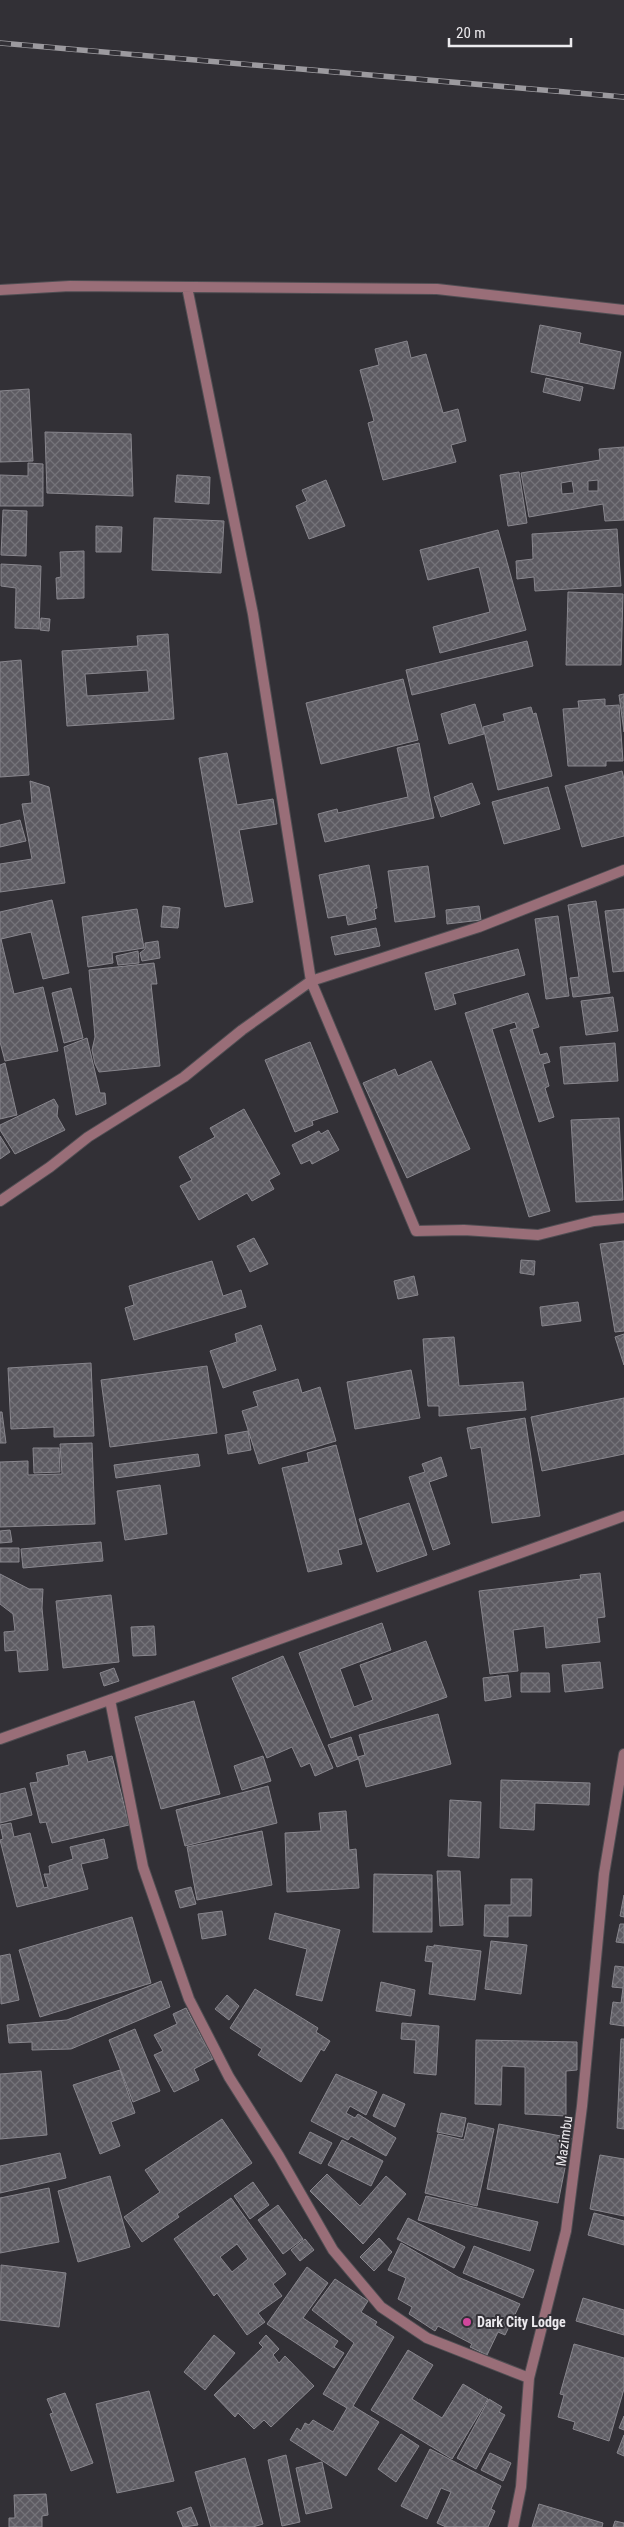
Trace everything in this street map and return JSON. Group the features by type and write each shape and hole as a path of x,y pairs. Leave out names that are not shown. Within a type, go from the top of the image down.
{"street":[{"path":"0,290 70,286 437,289 624,310"},
{"path":"187,287 253,614 311,981 416,1231 464,1230 538,1234 594,1221 624,1218"},
{"path":"0,1202 50,1167 88,1137 184,1077 242,1030 311,981 479,927 624,870"},
{"path":"0,1739 624,1516"},
{"path":"110,1700 143,1867 189,1999 229,2077 279,2156 332,2250 381,2307 427,2338 529,2378"},
{"name":"Mazimbu","path":"513,2527 520,2487 529,2378 566,2231 582,2106 604,1874 624,1754"}],"building":[{"path":"540,325 581,333 579,343 621,352 614,389 531,372"},
{"path":"407,341 411,358 426,354 443,413 458,409 466,441 451,445 456,462 383,480 368,423 374,421 360,370 379,365 375,349"},
{"path":"546,378 583,387 580,401 543,392"},
{"path":"29,389 33,461 0,462 0,391"},
{"path":"45,432 131,434 133,496 47,493"},
{"path":"624,447 624,520 605,521 603,504 529,517 521,473 600,460 599,449","holes":["598,480 598,491 588,491 588,481","572,481 574,493 562,494 561,483"]},
{"path":"28,463 43,464 43,506 0,506 0,475 28,476"},
{"path":"519,472 527,523 508,526 500,475"},
{"path":"177,475 210,477 209,504 175,502"},
{"path":"326,480 345,526 309,539 296,506 307,501 302,490"},
{"path":"3,510 27,511 26,556 1,555"},
{"path":"154,518 224,521 221,573 152,570"},
{"path":"96,526 122,527 121,552 96,552"},
{"path":"617,529 621,586 535,591 534,577 517,579 516,561 533,559 532,534"},
{"path":"498,530 526,630 440,653 433,627 490,612 479,567 428,580 420,550"},
{"path":"84,551 84,598 57,599 56,578 61,577 60,552"},
{"path":"1,564 41,566 39,629 15,628 16,588 1,586"},
{"path":"568,592 623,594 621,665 566,665"},
{"path":"41,618 50,619 49,631 40,630"},
{"path":"168,634 174,719 67,726 62,651 138,646 137,636","holes":["147,670 149,692 87,696 85,674"]},
{"path":"527,641 533,666 412,695 406,670"},
{"path":"21,660 29,775 0,777 0,662"},
{"path":"403,679 418,740 321,764 306,703"},
{"path":"624,694 624,732 619,695"},
{"path":"605,699 605,706 619,705 623,761 606,761 606,766 568,766 563,709 579,708 578,701"},
{"path":"475,704 484,734 449,744 441,714"},
{"path":"531,707 533,714 536,713 552,776 498,790 483,727 505,721 503,714"},
{"path":"419,743 434,818 325,842 318,814 337,809 338,813 408,797 397,748"},
{"path":"227,753 237,805 273,799 277,824 239,830 253,902 225,907 199,758"},
{"path":"622,771 624,779 624,836 582,847 565,786"},
{"path":"30,781 49,787 65,883 0,892 0,864 32,859 22,804 32,803"},
{"path":"472,783 480,804 441,817 434,797"},
{"path":"548,787 560,829 504,844 492,802"},
{"path":"20,820 26,841 0,847 0,825"},
{"path":"369,865 377,908 374,909 376,919 348,925 346,915 328,918 319,875"},
{"path":"428,866 435,917 395,922 388,871"},
{"path":"52,900 69,973 43,979 31,932 1,939 14,994 43,987 58,1051 5,1061 0,1042 0,912"},
{"path":"596,901 610,993 573,997 570,978 579,977 568,905"},
{"path":"163,906 180,908 178,928 161,927"},
{"path":"479,906 481,920 447,924 446,910"},
{"path":"137,909 144,948 112,953 113,963 88,967 82,917"},
{"path":"624,909 624,971 613,972 605,911"},
{"path":"558,916 569,996 546,999 535,919"},
{"path":"376,928 380,946 335,955 331,937"},
{"path":"158,941 160,958 142,961 140,953 145,949 145,943"},
{"path":"518,949 525,975 453,994 456,1004 435,1010 425,973"},
{"path":"138,951 139,963 118,965 116,956"},
{"path":"154,963 157,984 151,984 160,1066 99,1072 92,1050 95,1037 89,970"},
{"path":"71,988 83,1038 64,1043 52,993"},
{"path":"528,993 539,1027 532,1029 540,1055 547,1053 550,1062 543,1064 549,1086 545,1088 554,1117 539,1122 510,1030 517,1028 515,1022 492,1029 550,1211 529,1217 465,1013"},
{"path":"613,997 618,1031 586,1035 581,1001"},
{"path":"87,1038 100,1093 105,1093 106,1104 76,1115 64,1047"},
{"path":"310,1042 338,1112 312,1121 313,1125 295,1132 265,1060"},
{"path":"615,1043 618,1081 564,1084 560,1047"},
{"path":"431,1061 470,1149 407,1178 363,1083 395,1069 398,1076"},
{"path":"5,1063 17,1115 0,1119 0,1065"},
{"path":"54,1099 58,1106 57,1116 65,1130 15,1154 0,1130 0,1125"},
{"path":"244,1109 280,1174 269,1180 274,1189 252,1201 247,1193 199,1220 180,1186 192,1180 179,1157 215,1137 210,1128"},
{"path":"619,1118 623,1200 576,1202 571,1120"},
{"path":"328,1130 339,1150 312,1164 310,1160 301,1164 292,1145 319,1131 321,1134"},
{"path":"0,1136 10,1152 0,1159"},
{"path":"254,1238 268,1264 250,1272 237,1246"},
{"path":"624,1241 624,1331 615,1332 600,1244"},
{"path":"521,1260 535,1261 534,1275 520,1273"},
{"path":"212,1261 223,1296 241,1290 246,1307 134,1340 125,1308 134,1305 129,1286"},
{"path":"414,1276 418,1295 398,1299 394,1281"},
{"path":"578,1302 581,1321 542,1326 540,1307"},
{"path":"261,1325 276,1370 223,1388 210,1351 237,1342 235,1334"},
{"path":"624,1334 624,1365 615,1337"},
{"path":"454,1337 459,1386 523,1382 526,1410 439,1416 439,1406 428,1406 423,1339"},
{"path":"91,1363 94,1436 54,1437 54,1427 11,1429 8,1368"},
{"path":"207,1366 217,1433 110,1447 101,1380"},
{"path":"411,1370 420,1418 355,1429 347,1382"},
{"path":"298,1379 302,1393 320,1387 336,1441 259,1464 242,1411 258,1406 253,1392"},
{"path":"624,1398 624,1454 542,1471 531,1417"},
{"path":"0,1412 2,1412 6,1443 0,1443"},
{"path":"525,1418 540,1516 492,1523 481,1447 471,1449 467,1428"},
{"path":"248,1431 251,1450 228,1454 225,1435"},
{"path":"92,1443 95,1524 0,1527 0,1462 28,1461 28,1475 62,1474 60,1444"},
{"path":"336,1445 362,1544 338,1550 342,1564 308,1572 282,1468 309,1462 307,1453"},
{"path":"33,1448 59,1448 60,1472 34,1473"},
{"path":"198,1454 200,1466 116,1478 114,1465"},
{"path":"441,1457 447,1476 429,1482 450,1544 433,1550 409,1477 425,1472 422,1464"},
{"path":"160,1485 167,1534 125,1540 117,1491"},
{"path":"409,1503 427,1555 377,1572 359,1519"},
{"path":"10,1530 12,1542 0,1543 0,1531"},
{"path":"101,1542 103,1561 23,1568 21,1549"},
{"path":"0,1548 19,1548 19,1562 0,1562"},
{"path":"600,1573 605,1617 597,1618 600,1642 546,1648 544,1626 513,1630 518,1671 490,1674 479,1591 581,1579 580,1575"},
{"path":"0,1574 29,1589 43,1589 42,1608 48,1670 19,1672 17,1650 5,1651 4,1632 15,1631 13,1614 0,1604"},
{"path":"111,1595 119,1662 63,1668 56,1601"},
{"path":"382,1623 391,1650 340,1669 354,1707 373,1700 360,1665 426,1641 447,1697 331,1738 299,1653"},
{"path":"154,1626 156,1655 133,1656 131,1627"},
{"path":"283,1656 333,1768 315,1776 310,1763 301,1767 292,1747 267,1758 232,1678"},
{"path":"600,1662 603,1688 565,1692 562,1665"},
{"path":"114,1668 119,1681 104,1686 100,1673"},
{"path":"521,1673 549,1673 550,1692 521,1692"},
{"path":"508,1675 511,1697 485,1701 483,1678"},
{"path":"194,1701 220,1794 161,1809 135,1717"},
{"path":"438,1714 451,1764 366,1787 358,1757 365,1755 359,1735"},
{"path":"351,1737 358,1759 337,1767 328,1745"},
{"path":"85,1751 88,1762 112,1756 129,1825 52,1843 46,1822 40,1823 30,1783 38,1782 36,1773 69,1765 67,1755"},
{"path":"263,1756 271,1781 242,1790 234,1766"},
{"path":"501,1780 590,1783 589,1805 535,1803 534,1830 500,1828"},
{"path":"268,1786 277,1823 185,1846 176,1810"},
{"path":"25,1788 32,1815 0,1823 0,1794"},
{"path":"450,1800 481,1802 479,1858 448,1856"},
{"path":"346,1811 349,1850 356,1849 359,1888 287,1892 285,1833 321,1831 319,1813"},
{"path":"11,1823 14,1837 30,1833 44,1888 48,1887 44,1874 50,1874 49,1866 73,1859 70,1847 104,1839 108,1858 81,1864 88,1889 17,1907 0,1840 3,1839 0,1825"},
{"path":"262,1831 272,1885 197,1900 187,1847"},
{"path":"437,1871 460,1871 463,1925 440,1926"},
{"path":"374,1874 432,1875 432,1932 373,1932"},
{"path":"511,1879 532,1879 531,1916 508,1916 508,1937 484,1936 485,1905 511,1905"},
{"path":"191,1887 196,1904 180,1908 175,1891"},
{"path":"624,1895 624,1917 620,1916"},
{"path":"222,1911 226,1935 202,1939 198,1914"},
{"path":"275,1913 340,1930 322,2001 296,1995 307,1949 269,1939"},
{"path":"132,1917 151,1983 40,2017 19,1950"},
{"path":"620,1924 624,1924 624,1943 616,1942"},
{"path":"491,1941 527,1945 521,1994 485,1989"},
{"path":"434,1945 481,1951 475,2000 429,1994 433,1962 425,1961 427,1946 434,1947"},
{"path":"10,1954 19,2000 1,2004 0,1956"},
{"path":"615,1966 624,1967 624,2026 610,2024 613,2002 621,2003 623,1988 612,1987"},
{"path":"161,1981 170,2007 71,2049 32,2050 32,2042 9,2043 7,2025 67,2020"},
{"path":"381,1982 415,1990 411,2016 376,2011"},
{"path":"255,1989 318,2028 316,2032 330,2041 324,2051 321,2049 301,2082 258,2055 262,2049 230,2028"},
{"path":"227,1995 239,2006 229,2020 215,2009"},
{"path":"186,2008 213,2059 194,2069 199,2080 174,2092 154,2055 163,2051 154,2035 177,2024 173,2014"},
{"path":"402,2023 439,2026 436,2075 414,2073 416,2040 401,2039"},
{"path":"135,2029 160,2091 133,2102 109,2040"},
{"path":"621,2039 624,2039 624,2129 617,2128"},
{"path":"476,2040 577,2042 577,2070 566,2071 566,2116 525,2114 525,2067 502,2066 501,2105 475,2104"},
{"path":"120,2070 135,2113 111,2122 120,2146 100,2154 73,2085"},
{"path":"41,2071 47,2135 0,2139 0,2074"},
{"path":"336,2074 377,2092 366,2115 350,2106 346,2113 355,2118 358,2114 396,2138 386,2156 351,2136 348,2140 311,2121"},
{"path":"383,2094 405,2104 395,2127 373,2116"},
{"path":"441,2113 466,2118 462,2137 437,2132"},
{"path":"222,2119 252,2163 177,2214 179,2217 142,2242 124,2217 160,2192 145,2170"},
{"path":"468,2123 494,2129 477,2206 425,2193 438,2134 464,2140"},
{"path":"499,2124 571,2138 558,2203 487,2189"},
{"path":"310,2132 332,2143 321,2164 299,2153"},
{"path":"342,2140 383,2161 371,2186 328,2165"},
{"path":"60,2153 66,2178 0,2193 0,2166"},
{"path":"600,2155 624,2159 624,2216 590,2209"},
{"path":"327,2174 360,2206 386,2176 406,2194 363,2244 310,2191"},
{"path":"110,2176 130,2247 78,2262 58,2191"},
{"path":"253,2182 269,2205 250,2219 234,2196"},
{"path":"49,2188 59,2242 0,2253 0,2198"},
{"path":"426,2196 538,2222 530,2251 418,2220"},
{"path":"231,2198 286,2274 273,2284 282,2296 258,2313 265,2322 247,2335 217,2293 214,2296 174,2239","holes":["237,2244 248,2259 232,2272 220,2257"]},
{"path":"278,2205 303,2239 283,2254 258,2220"},
{"path":"594,2213 624,2221 624,2245 588,2235"},
{"path":"408,2218 465,2247 454,2268 397,2239"},
{"path":"379,2238 392,2252 374,2271 360,2257"},
{"path":"305,2239 314,2250 300,2261 291,2250"},
{"path":"401,2243 458,2277 520,2304 505,2335 498,2332 487,2355 470,2347 472,2344 438,2326 435,2331 409,2314 412,2307 398,2299 406,2278 388,2270"},
{"path":"474,2246 534,2270 523,2298 463,2273"},
{"path":"1,2265 66,2273 59,2327 0,2320"},
{"path":"307,2267 328,2283 303,2318 338,2341 334,2347 344,2353 334,2368 267,2324"},
{"path":"335,2279 368,2301 361,2312 377,2322 375,2325 394,2337 353,2406 379,2422 346,2476 290,2440 297,2428 301,2431 305,2423 309,2425 313,2420 333,2432 347,2408 323,2394 354,2343 312,2310"},
{"path":"583,2298 624,2310 624,2335 576,2321"},
{"path":"214,2335 235,2353 205,2390 184,2372"},
{"path":"266,2335 279,2349 273,2355 279,2363 285,2356 314,2386 271,2427 264,2420 254,2429 238,2413 235,2417 214,2395 263,2347 259,2343"},
{"path":"574,2344 624,2358 624,2389 609,2441 573,2429 575,2422 558,2417 564,2395 560,2394"},
{"path":"408,2350 433,2365 412,2399 442,2418 463,2384 488,2399 452,2459 371,2410"},
{"path":"149,2391 174,2481 117,2493 96,2404"},
{"path":"65,2393 93,2463 71,2471 50,2414 53,2413 47,2399"},
{"path":"489,2399 502,2407 499,2412 505,2415 476,2469 457,2458"},
{"path":"624,2416 624,2430 619,2428"},
{"path":"401,2434 419,2446 396,2482 378,2469"},
{"path":"624,2435 624,2456 617,2453"},
{"path":"430,2449 501,2486 491,2509 495,2511 488,2527 446,2527 437,2523 451,2492 441,2488 427,2519 401,2506"},
{"path":"490,2453 511,2463 503,2481 481,2470"},
{"path":"286,2455 300,2522 282,2526 268,2460"},
{"path":"245,2458 263,2524 253,2527 211,2527 195,2472"},
{"path":"322,2462 332,2508 306,2514 296,2468"},
{"path":"46,2494 48,2515 42,2516 42,2527 9,2527 9,2518 15,2518 14,2495"},
{"path":"539,2504 603,2523 602,2527 532,2527"},
{"path":"191,2507 198,2525 183,2527 177,2512"},
{"path":"615,2521 624,2523 624,2527 613,2527"}],"railway":[{"path":"0,43 624,97"}],"place":[{"name":"Dark City Lodge","path":"467,2322"}]}
